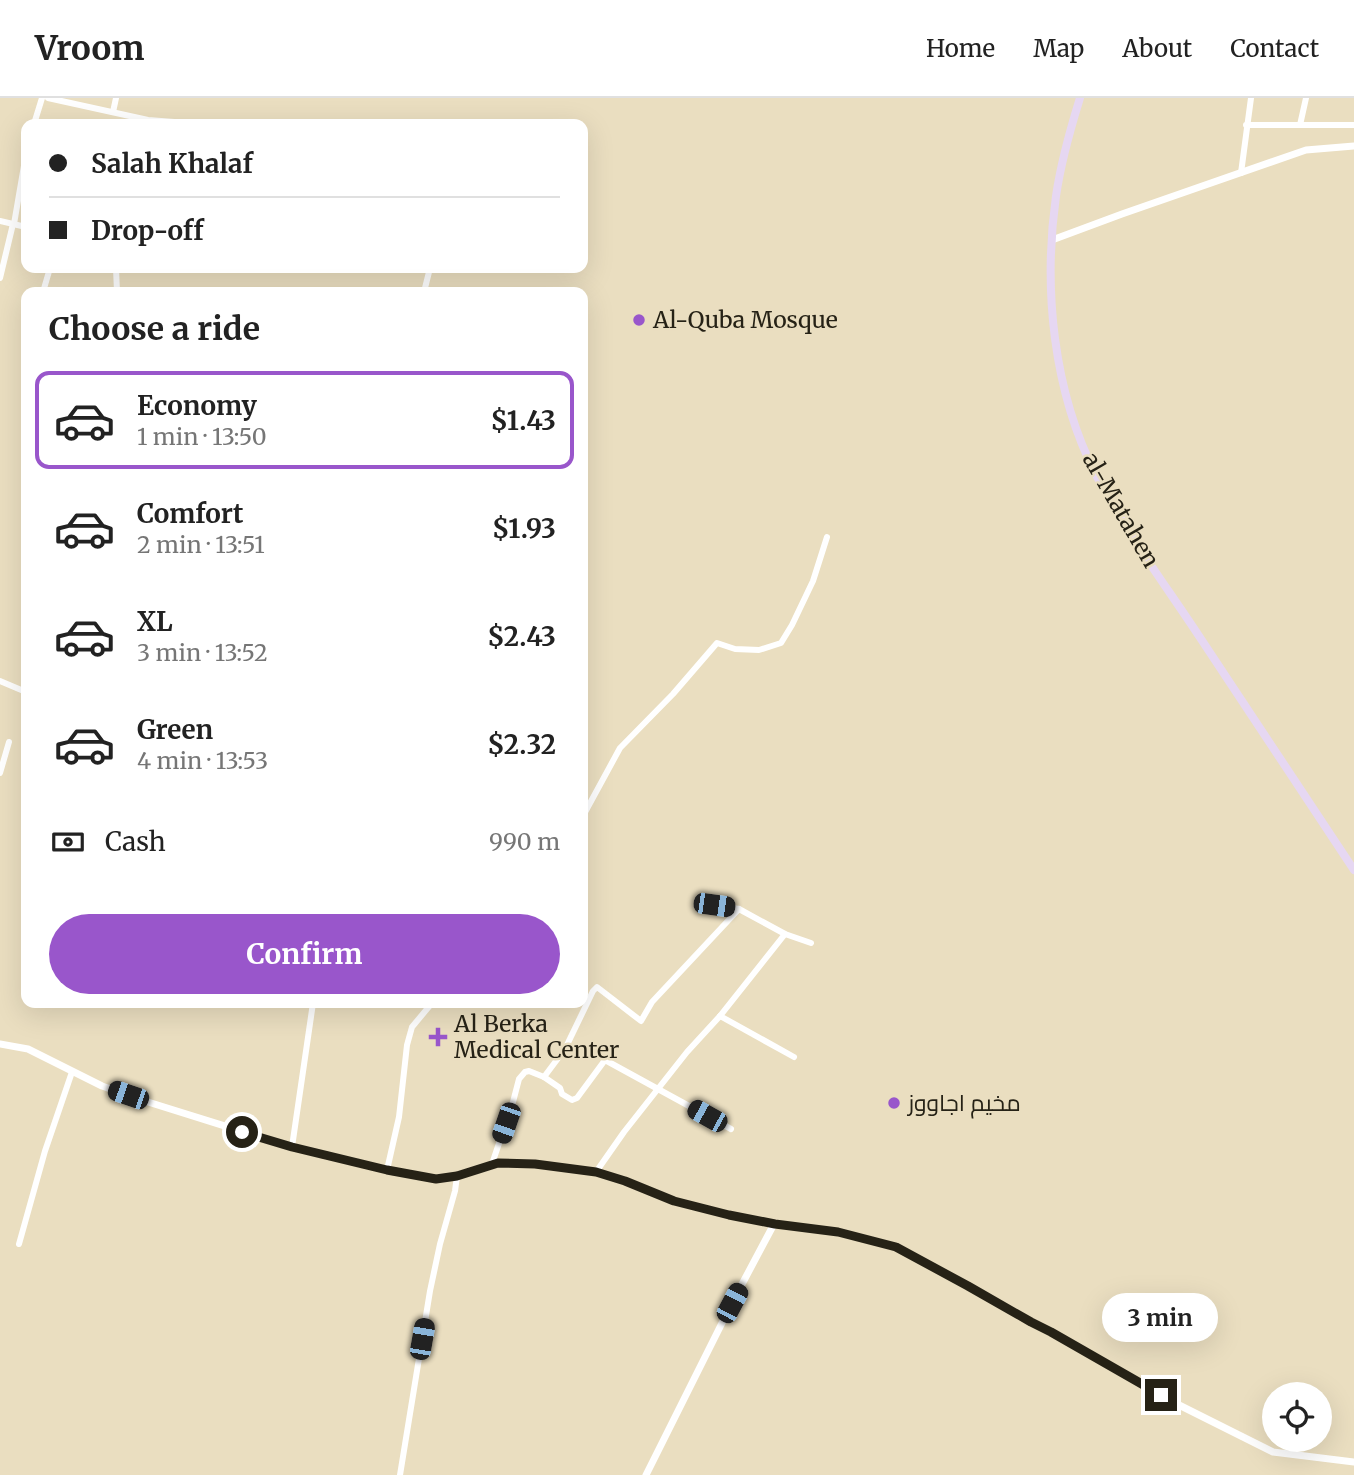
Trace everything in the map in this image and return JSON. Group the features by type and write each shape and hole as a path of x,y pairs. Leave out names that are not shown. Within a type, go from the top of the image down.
{"main road":[{"name":"al-Matahen","path":"1080,98 1063,156 1052,240 1052,306 1060,364 1078,432 1096,474 1131,534 1354,870"}],"street":[{"path":"36,119 42,98"},
{"path":"48,98 136,119"},
{"path":"113,113 116,98"},
{"path":"1241,173 1251,98"},
{"path":"1300,125 1306,98"},
{"path":"1246,125 1354,125"},
{"path":"1052,240 1306,150 1354,146"},
{"path":"0,278 21,183"},
{"path":"0,221 21,226"},
{"path":"588,807 621,747 673,694 717,643 735,649 759,650 781,643 813,581 827,537"},
{"path":"0,691 1,681 21,690"},
{"path":"0,773 9,742"},
{"path":"714,905 738,909 785,934 811,943"},
{"path":"588,1002 597,988 641,1021 652,1002 738,909"},
{"path":"596,1172 687,1052 720,1016 785,934"},
{"path":"292,1147 312,1008"},
{"path":"387,1170 399,1117 409,1036 412,1027 428,1008"},
{"path":"544,1077 565,1049 585,1008"},
{"path":"720,1016 794,1057"},
{"path":"0,1044 28,1049 102,1086 292,1147 387,1170 436,1179 457,1176 498,1163 535,1164 596,1172 674,1201 775,1224 838,1232 896,1247 1180,1405 1273,1452 1354,1462"},
{"path":"492,1164 519,1079 524,1072 529,1071 544,1077 572,1100 577,1098 605,1060 731,1129"},
{"path":"19,1244 45,1151 72,1072"},
{"path":"400,1475 430,1291 457,1176"},
{"path":"646,1475 732,1303 775,1224"}],"place":[{"name":"Al-Quba Mosque","path":"639,320"},
{"name":"Al Berka Medical Center","path":"438,1037"},
{"name":"مخيم اجاووز","path":"894,1103"}],"route":[{"path":"242,1132 292,1147 436,1179 457,1176 498,1163 535,1164 596,1172 674,1201 729,1215 838,1232 896,1247 1161,1395"}]}
